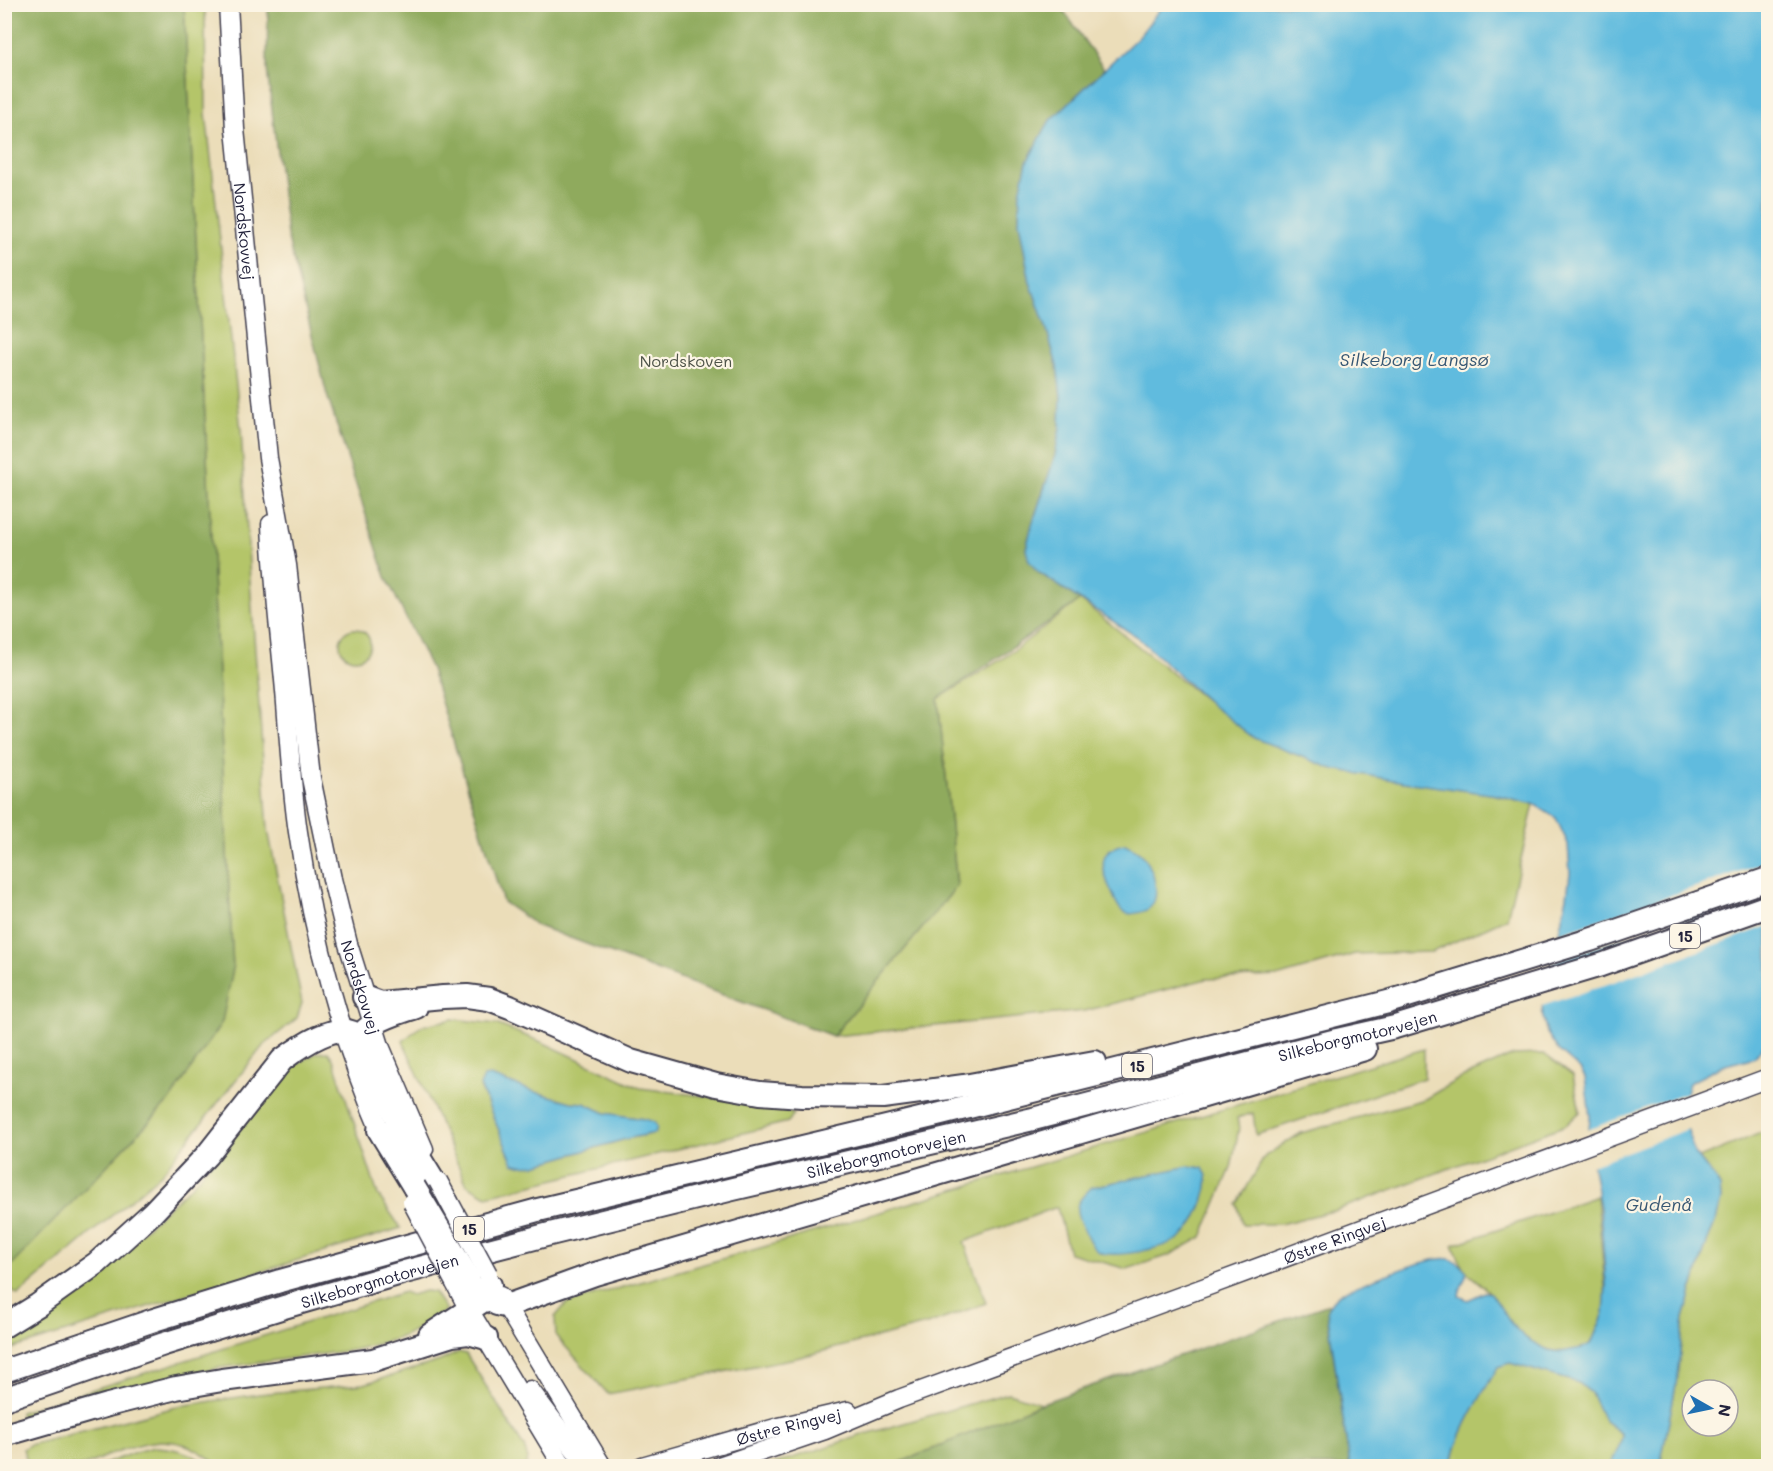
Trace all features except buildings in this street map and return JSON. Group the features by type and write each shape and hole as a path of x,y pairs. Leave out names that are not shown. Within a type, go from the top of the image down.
{"highway":[{"name":"Silkeborgmotorvejen","path":"4,1371 154,1320 280,1281 538,1210 1138,1066 1388,1002 1590,940 1768,879"},
{"name":"15","path":"1397,1034 1456,1022 1601,965 1768,906"},
{"path":"364,997 380,1003 467,996 489,999 631,1061 716,1085 759,1093 802,1096 883,1097 964,1086 1332,1015"},
{"path":"4,1326 97,1263 152,1213 207,1155 282,1060 297,1048 313,1039 357,1038 443,997"},
{"path":"408,1349 480,1289 595,1274 1340,1055 1397,1034"},
{"name":"Silkeborgmotorvejen","path":"4,1399 175,1341 416,1269 674,1204 1033,1119 1337,1040 1397,1034"},
{"path":"357,1038 401,1128 423,1185 480,1289"},
{"path":"379,1130 423,1185 463,1228"},
{"path":"4,1435 176,1388 353,1364 452,1335 468,1333 486,1338"}],"street":[{"name":"Nordskovvej","path":"228,4 236,140 268,458 272,568 285,693 290,770 298,833 312,910 329,981 357,1038 379,1130"},
{"name":"Nordskovvej","path":"268,458 287,566 311,778 332,879 364,997 357,1038"},
{"name":"Østre Ringvej","path":"719,1467 825,1430 899,1399 1768,1078"},
{"path":"463,1228 480,1289 486,1338 563,1467"},
{"path":"480,1289 602,1467"},
{"path":"486,1338 528,1387 587,1467"},
{"name":"Østre Ringvej","path":"642,1467 779,1427 899,1399"},
{"path":"682,1467 779,1427"}],"green space":[{"path":"5,4 184,5 233,969 222,1022 171,1099 5,1272"},
{"name":"Nordskoven","path":"1059,4 1104,69 1049,122 1027,162 1020,193 1019,222 1030,282 1057,366 1061,396 1060,428 1055,456 1026,549 1038,572 1080,600 938,699 957,886 833,1036 538,926 503,902 431,669 386,577 327,395 287,235 267,69 268,5"},
{"path":"184,5 205,5 206,113 241,430 268,830 302,1003 297,1018 263,1046 161,1174 18,1295 5,1286 4,1272 171,1099 233,969"},
{"path":"1080,600 1254,738 1534,804 1507,918 1432,952 1355,954 1280,976 1206,979 1085,1011 833,1036 957,886 938,699 1008,655"},
{"path":"355,629 366,633 370,644 366,655 355,659 344,655 340,644 344,633"},
{"path":"453,1019 496,1024 544,1043 640,1088 744,1101 794,1114 788,1122 487,1196 467,1185 403,1041 421,1026","holes":["490,1076 571,1102 584,1103 605,1113 654,1122 655,1133 535,1165 513,1163 480,1086"]},
{"path":"1424,1049 1424,1078 1256,1135 1253,1113 1237,1118 1239,1128 1231,1168 1202,1237 1170,1255 1127,1269 1069,1253 1057,1207 964,1242 986,1303 930,1324 796,1358 608,1394 556,1336 555,1317 567,1303 767,1246"},
{"path":"328,1052 333,1059 378,1195 401,1228 5,1351 5,1335 84,1286 193,1184 292,1067 316,1053"},
{"path":"1544,1054 1573,1076 1580,1112 1566,1125 1337,1210 1280,1224 1243,1224 1237,1204 1265,1156 1301,1133 1425,1099 1455,1081 1513,1055"},
{"path":"1768,1130 1768,1466 1660,1466 1676,1385 1684,1318 1721,1199 1720,1187 1699,1158"},
{"path":"1597,1196 1606,1298 1604,1313 1591,1344 1569,1351 1549,1350 1530,1341 1513,1326 1489,1292 1466,1270 1453,1245"},
{"path":"425,1291 434,1292 446,1310 422,1327 396,1339 353,1350 218,1368 21,1420 20,1412 404,1292 411,1295"},
{"path":"1329,1304 1328,1319 1350,1466 892,1466 1042,1403"},
{"path":"459,1352 466,1354 524,1447 528,1459 526,1466 218,1466 191,1447 164,1441 136,1445 84,1465 55,1467 29,1466 23,1449 29,1445 180,1406 259,1394 364,1384 440,1361"},
{"path":"1510,1363 1579,1383 1591,1393 1604,1420 1622,1433 1611,1466 1452,1466 1458,1441 1477,1402 1498,1366"},
{"path":"1008,1393 1042,1403 892,1466 768,1466 859,1436"},
{"path":"154,1447 183,1452 196,1457 208,1466 100,1466 135,1452"}],"water":[{"name":"Silkeborg Langsø","path":"1163,5 1768,5 1768,1039 1755,1057 1722,1066 1689,1083 1682,1106 1694,1152 1716,1180 1720,1187 1721,1199 1684,1318 1676,1385 1660,1466 1611,1466 1622,1434 1604,1420 1591,1393 1579,1383 1510,1363 1498,1367 1477,1402 1458,1441 1452,1466 1350,1466 1327,1310 1332,1301 1346,1290 1414,1265 1449,1259 1460,1264 1467,1272 1459,1296 1468,1300 1485,1292 1491,1293 1512,1325 1527,1339 1548,1350 1561,1352 1591,1344 1604,1313 1606,1285 1600,1208 1588,1139 1590,1117 1585,1077 1580,1069 1558,1050 1547,1033 1543,1018 1542,1004 1567,897 1570,873 1568,844 1556,818 1534,804 1497,795 1333,769 1254,738 1214,707 1137,637 1038,572 1029,561 1026,549 1055,456 1060,428 1061,396 1057,366 1030,282 1019,222 1020,192 1027,162 1049,122 1140,35"},
{"path":"1125,844 1144,857 1155,883 1153,904 1148,909 1135,913 1125,913 1119,908 1104,871 1103,864 1108,851"},
{"path":"490,1076 532,1091 571,1102 584,1103 605,1113 654,1122 657,1127 655,1133 535,1165 516,1164 513,1163 480,1086 484,1077"},
{"path":"1189,1166 1203,1168 1207,1176 1206,1191 1191,1226 1180,1238 1163,1246 1125,1254 1103,1253 1094,1248 1077,1214 1080,1200 1092,1187"}],"pier":[{"path":"1768,861 1768,889 1548,964 1555,935"},
{"path":"1768,895 1768,926 1539,1007 1547,970"},
{"path":"1690,1091 1685,1106 1691,1128 1589,1166 1585,1131"}],"water label":[{"name":"Gudenå","path":"1659,1204"}]}
